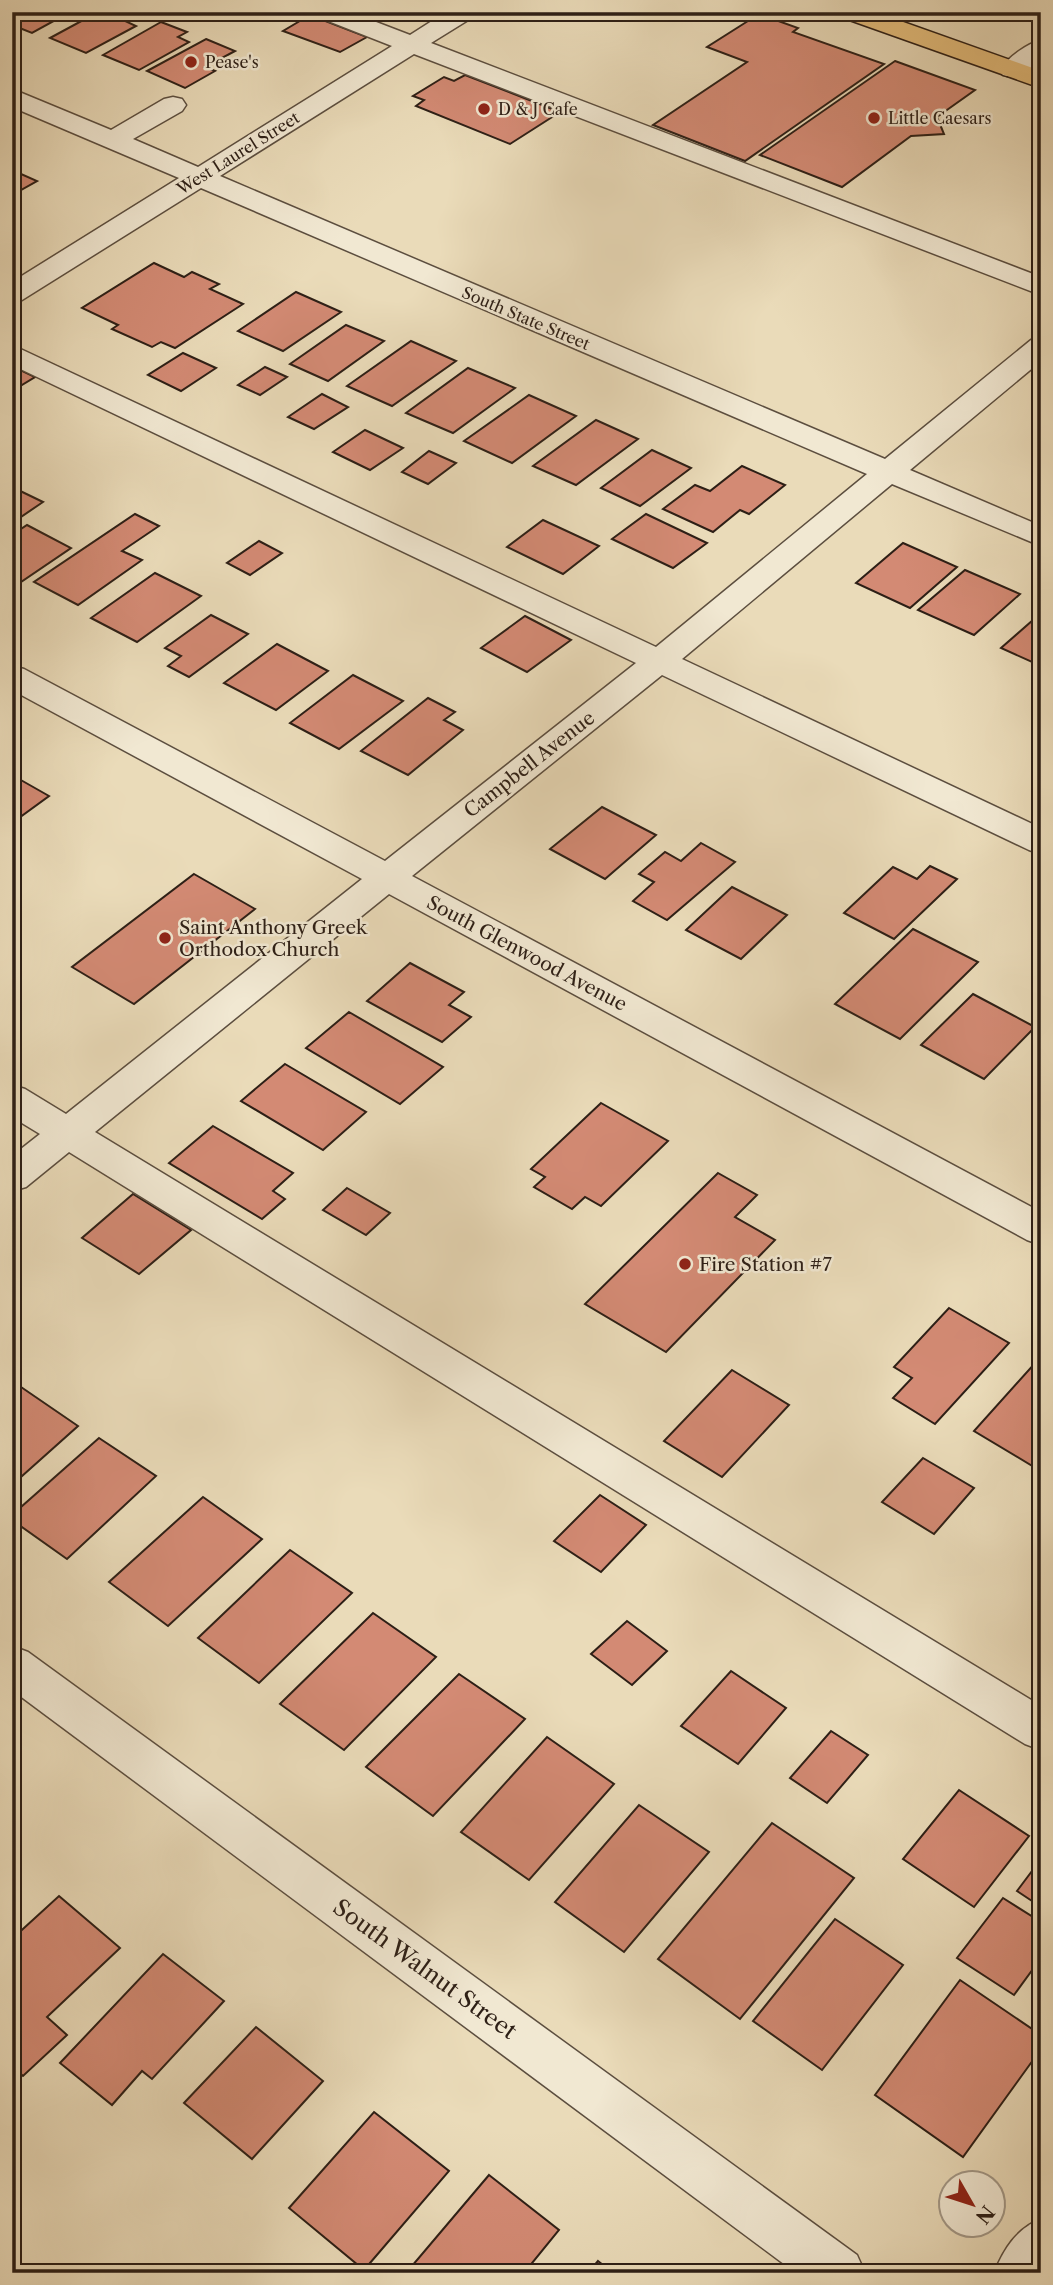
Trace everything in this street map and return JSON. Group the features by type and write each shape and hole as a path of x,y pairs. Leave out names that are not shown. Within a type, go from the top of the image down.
{"main road":[{"path":"850,12 1041,80"}],"street":[{"path":"327,12 1041,287"},
{"name":"West Laurel Street","path":"12,294 464,12"},
{"path":"1012,69 1041,48"},
{"name":"South State Street","path":"12,97 1041,537"},
{"path":"113,140 173,105"},
{"name":"Campbell Avenue","path":"12,1177 659,661 1041,346"},
{"path":"12,354 1041,842"},
{"name":"South Glenwood Avenue","path":"12,676 1041,1230"},
{"path":"12,1099 1041,1730"},
{"name":"South Walnut Street","path":"12,1665 838,2273"},
{"path":"1020,2273 1041,2244"}],"building":[{"path":"12,12 70,12 32,33 12,25"},
{"path":"98,12 124,12 134,16 125,21 136,26 86,53 50,38"},
{"path":"759,14 798,28 793,32 884,64 745,161 653,125 747,62 707,47"},
{"path":"310,15 367,37 340,52 283,31"},
{"path":"161,22 187,32 178,37 189,42 139,70 103,55"},
{"path":"206,39 235,51 205,67 215,71 185,88 147,71"},
{"path":"895,61 975,90 937,117 944,134 911,136 842,187 760,155"},
{"path":"465,75 560,112 510,144 416,106 424,100 413,96 444,77 454,81"},
{"path":"12,170 37,181 12,195"},
{"path":"154,263 184,277 192,272 219,284 210,289 243,304 175,348 161,342 152,347 112,329 118,325 82,308"},
{"path":"296,292 341,312 283,351 238,331"},
{"path":"346,325 384,341 328,381 290,364"},
{"path":"411,341 456,361 392,406 347,386"},
{"path":"183,353 216,368 181,391 148,375"},
{"path":"12,366 35,377 12,391"},
{"path":"265,367 287,377 260,395 238,385"},
{"path":"468,368 515,388 453,433 406,413"},
{"path":"322,394 348,407 314,429 288,417"},
{"path":"529,395 576,416 512,463 464,441"},
{"path":"596,420 638,439 576,485 533,466"},
{"path":"365,430 403,448 370,470 333,452"},
{"path":"652,450 691,468 640,506 601,488"},
{"path":"429,451 456,463 428,484 402,472"},
{"path":"742,466 785,485 749,514 740,510 713,532 663,509 695,485 710,491"},
{"path":"12,487 43,502 12,523"},
{"path":"135,514 159,526 122,551 142,560 78,605 34,582"},
{"path":"646,514 707,543 673,568 612,539"},
{"path":"543,520 599,546 563,574 507,547"},
{"path":"27,525 71,548 18,584 12,580 12,535"},
{"path":"259,541 282,553 250,575 227,563"},
{"path":"903,543 957,567 910,608 856,583"},
{"path":"965,570 1020,594 974,635 918,610"},
{"path":"155,573 201,596 137,642 91,618"},
{"path":"1041,613 1041,666 1001,648"},
{"path":"211,615 248,634 189,677 168,666 181,656 165,648"},
{"path":"525,616 571,640 527,672 481,648"},
{"path":"277,644 328,671 276,710 224,683"},
{"path":"353,675 403,701 339,749 290,723"},
{"path":"428,698 455,712 444,720 463,730 408,775 361,751"},
{"path":"12,775 49,796 12,823"},
{"path":"602,807 656,835 605,879 550,849"},
{"path":"701,843 735,862 667,920 633,901 654,882 639,874 665,852 681,861"},
{"path":"930,866 957,879 894,939 844,913 893,867 917,879"},
{"path":"194,874 255,909 134,1004 72,967"},
{"path":"732,887 787,915 741,959 686,930"},
{"path":"913,929 978,962 900,1039 835,1004"},
{"path":"410,963 464,992 449,1005 471,1017 442,1042 367,1001"},
{"path":"973,994 1035,1027 984,1079 921,1045"},
{"path":"349,1012 443,1067 400,1104 306,1048"},
{"path":"285,1064 366,1112 323,1150 241,1101"},
{"path":"601,1103 668,1141 601,1206 585,1197 572,1209 534,1187 545,1177 531,1169"},
{"path":"213,1126 293,1173 273,1191 285,1199 262,1219 169,1163"},
{"path":"718,1173 757,1195 735,1217 775,1240 666,1352 585,1304"},
{"path":"347,1188 390,1213 366,1235 323,1210"},
{"path":"133,1194 191,1230 139,1274 82,1238"},
{"path":"949,1308 1009,1343 935,1424 893,1398 912,1378 894,1367"},
{"path":"1036,1362 1041,1365 1039,1470 974,1431"},
{"path":"732,1370 789,1405 722,1477 664,1441"},
{"path":"21,1387 78,1426 12,1485 12,1394"},
{"path":"99,1438 156,1476 67,1559 12,1520 12,1515"},
{"path":"923,1458 974,1488 934,1534 882,1502"},
{"path":"600,1495 646,1525 601,1572 554,1541"},
{"path":"203,1497 262,1539 168,1626 109,1582"},
{"path":"290,1550 352,1593 259,1683 198,1638"},
{"path":"373,1613 436,1657 344,1750 280,1704"},
{"path":"627,1621 667,1651 632,1685 591,1654"},
{"path":"731,1671 786,1708 738,1764 681,1726"},
{"path":"459,1674 525,1719 433,1816 366,1767"},
{"path":"831,1731 868,1755 827,1803 790,1778"},
{"path":"547,1737 614,1784 529,1880 461,1832"},
{"path":"959,1790 1029,1836 974,1907 903,1859"},
{"path":"639,1805 709,1852 624,1952 555,1902"},
{"path":"772,1823 854,1878 740,2019 658,1959"},
{"path":"1041,1859 1041,1907 1017,1891"},
{"path":"59,1896 120,1948 47,2017 67,2035 23,2076 12,2066 12,1939"},
{"path":"1003,1898 1041,1922 1041,1958 1014,1995 957,1958"},
{"path":"835,1919 903,1965 822,2070 753,2021"},
{"path":"163,1954 224,2001 152,2079 142,2071 112,2105 60,2063"},
{"path":"960,1980 1041,2035 1041,2049 963,2157 875,2095"},
{"path":"256,2027 323,2081 252,2159 184,2103"},
{"path":"374,2112 449,2171 364,2270 289,2208"},
{"path":"489,2175 559,2230 524,2273 406,2273"},
{"path":"598,2261 613,2273 588,2273"}],"place":[{"name":"Pease's","path":"191,62"},
{"name":"D & J Cafe","path":"484,109"},
{"name":"Little Caesars","path":"874,118"},
{"name":"Saint Anthony Greek Orthodox Church","path":"165,938"},
{"name":"Fire Station #7","path":"685,1264"}]}
